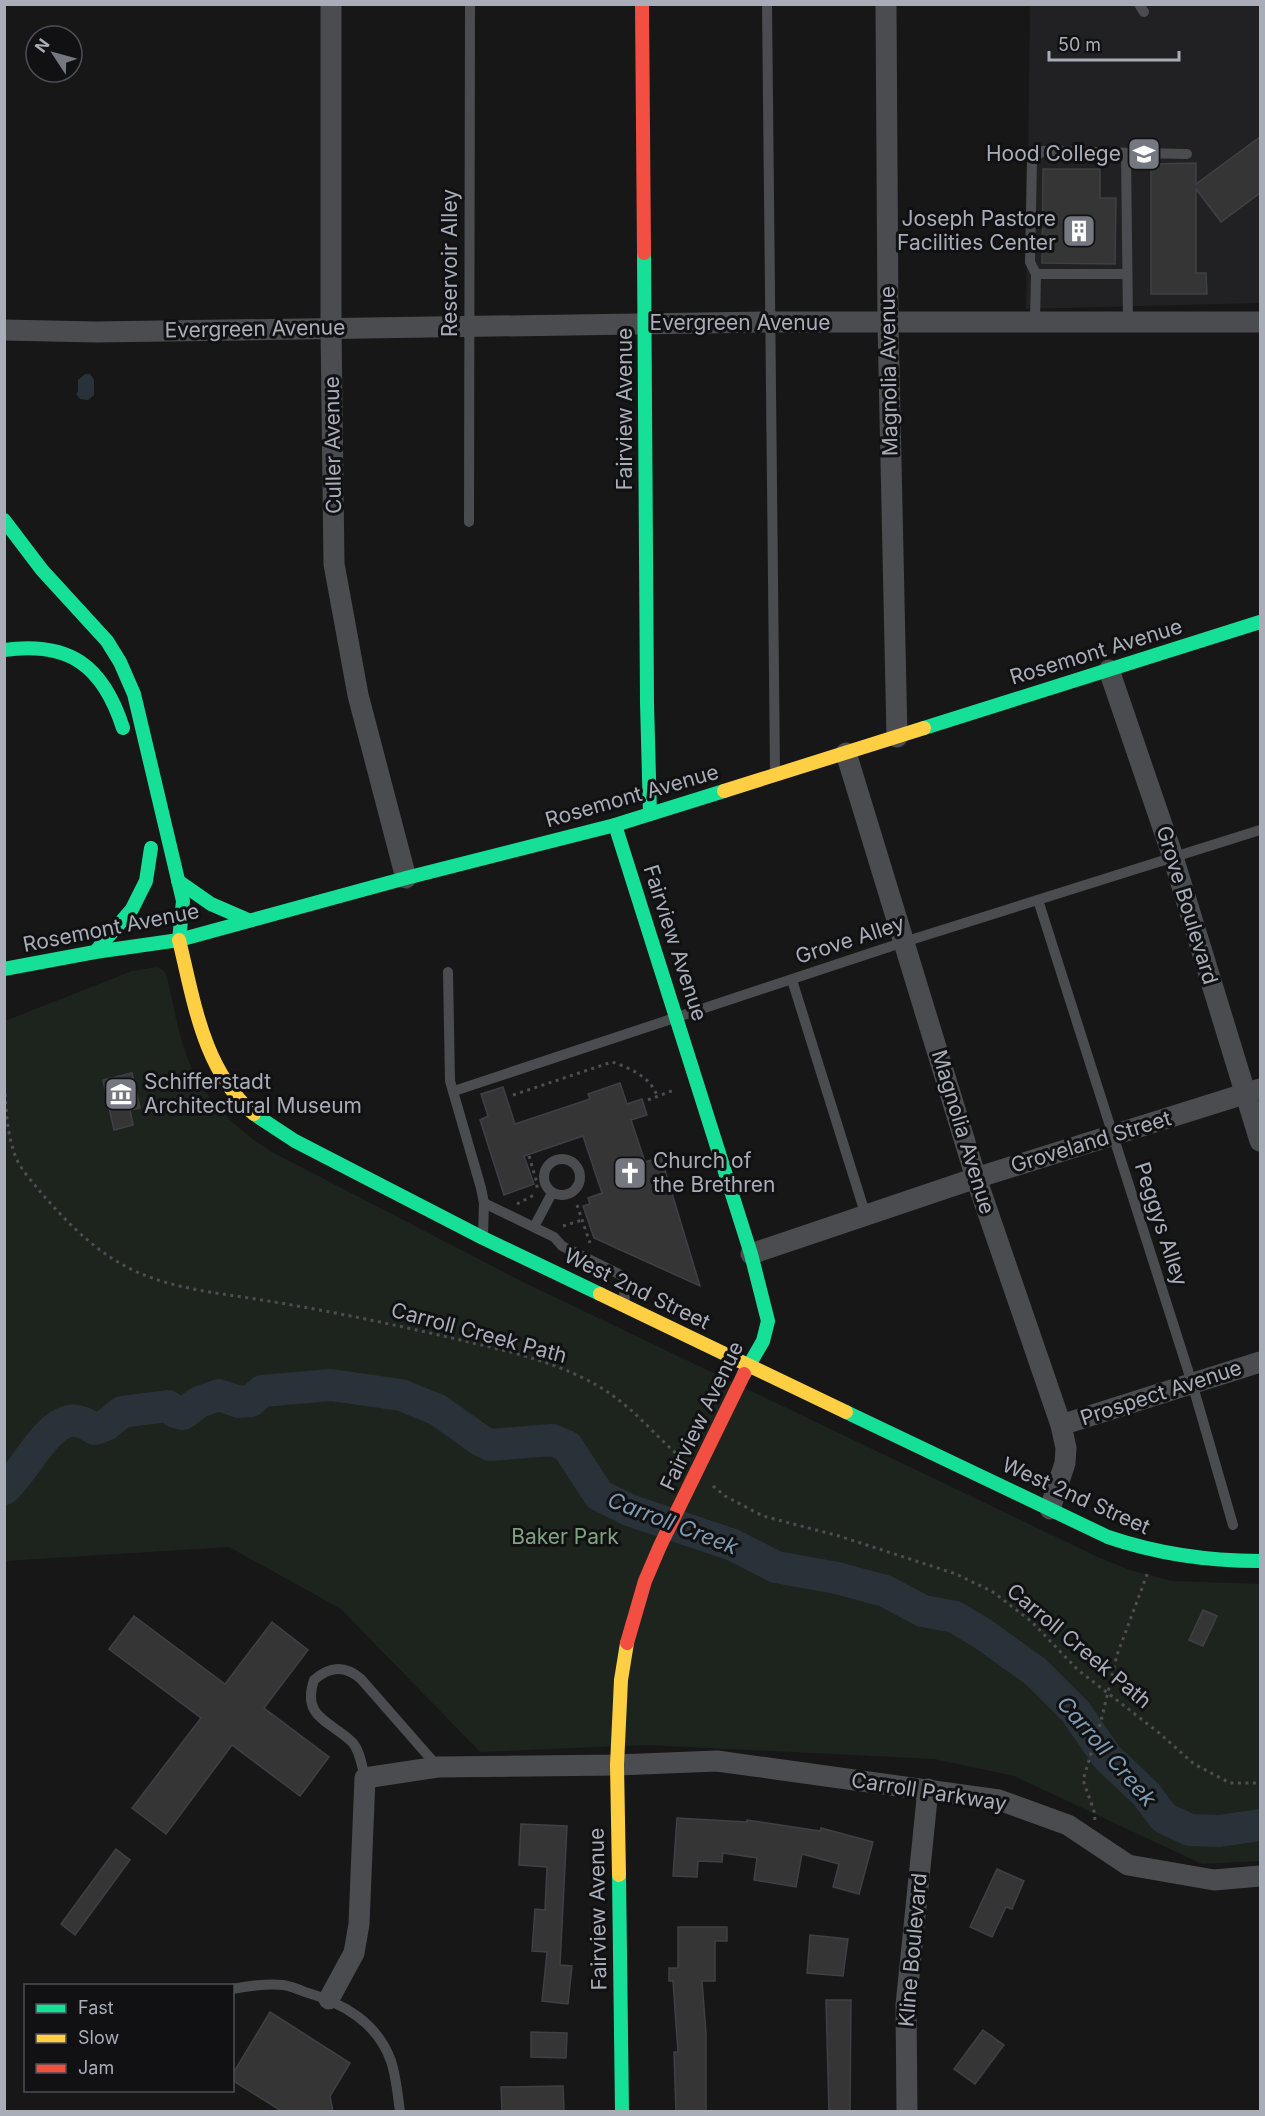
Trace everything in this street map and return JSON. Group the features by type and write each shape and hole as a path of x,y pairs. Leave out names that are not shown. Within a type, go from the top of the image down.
{"main road":[{"name":"Fairview Avenue","path":"642,4 647,703 650,814"},
{"path":"4,520 54,584 100,632 125,672 137,700 183,902 180,940"},
{"name":"Rosemont Avenue","path":"4,969 95,952 180,940 406,878 615,825 1260,622"},
{"path":"4,650 38,647 58,651 77,659 107,687 119,710 127,744"},
{"name":"Fairview Avenue","path":"615,825 751,1254 768,1321 763,1341 748,1366 660,1546 645,1581 626,1645 621,1680 617,1765 622,2112"},
{"path":"95,952 132,909 146,881 150,842 160,880"},
{"path":"178,881 198,898 248,920"},
{"path":"169,912 180,940"},
{"name":"West 2nd Street","path":"180,940 205,1044 216,1068 244,1106 268,1125 312,1151 625,1307 1108,1537 1154,1552 1208,1561 1260,1561"}],"street":[{"name":"Culler Avenue","path":"331,4 334,564 358,695 406,878"},
{"name":"Magnolia Avenue","path":"886,4 888,323 897,737"},
{"name":"Evergreen Avenue","path":"4,330 96,332 770,322 1260,322"},
{"name":"Grove Boulevard","path":"1109,670 1253,1092 1260,1141"},
{"name":"Magnolia Avenue","path":"846,753 976,1178 1060,1425 1066,1448 1065,1463 1050,1509"},
{"name":"Groveland Street","path":"751,1254 976,1178 1253,1092"},
{"name":"Prospect Avenue","path":"1060,1425 1260,1362"},
{"name":"Carroll Parkway","path":"365,1778 438,1767 617,1765 717,1761 999,1800 1068,1825 1128,1865 1214,1880 1260,1876"},
{"path":"329,1999 354,1953 359,1924 365,1778"},
{"name":"Kline Boulevard","path":"908,2112 906,2005 928,1789"}],"lane":[{"name":"Reservoir Alley","path":"469,522 470,4"},
{"path":"767,4 775,775"},
{"path":"1035,322 1036,274 1030,262 1032,159 1043,151 1187,154"},
{"path":"1126,153 1128,322"},
{"path":"1036,274 1127,274"},
{"name":"Grove Alley","path":"452,1086 1260,830"},
{"name":"Peggys Alley","path":"1038,900 1192,1383 1233,1525"},
{"path":"448,972 452,1086 484,1203 483,1238"},
{"path":"792,980 866,1216"},
{"path":"534,1227 552,1193"},
{"path":"484,1203 534,1227 557,1232 562,1246 623,1276 625,1307"},
{"path":"365,1778 353,1743 319,1718 313,1709 310,1698 314,1680 329,1670 341,1668 352,1671 361,1679 438,1767"},
{"path":"234,1989 283,1985 329,1999 348,2009 368,2025 382,2042 392,2063 400,2112"}],"path":[{"path":"513,1095 612,1062 647,1079 657,1096"},
{"name":"Carroll Creek Path","path":"4,1079 8,1125 15,1156 30,1179 59,1214 85,1239 136,1272 173,1285 328,1311 421,1330 530,1358 580,1376 614,1395 638,1415 696,1473 725,1496 763,1516 839,1536 956,1574 993,1592 1032,1623 1078,1670 1109,1692 1194,1764 1230,1783 1260,1783"},
{"path":"648,1100 697,1082"},
{"path":"512,1205 532,1197 537,1191 529,1156"},
{"path":"577,1205 593,1251"},
{"path":"557,1232 582,1220"},
{"path":"1087,1838 1095,1824 1094,1811 1083,1780 1109,1692 1117,1655 1154,1552"}],"shaded area":[{"name":"Hood College","path":"1030,5 1260,5 1260,303 1026,309"},
{"path":"85,374 90,374 94,380 94,395 88,400 80,399 76,394 78,380"}],"green space":[{"name":"Baker Park","path":"157,967 167,976 184,1048 199,1083 226,1116 270,1151 523,1282 1100,1558 1130,1570 1172,1581 1260,1584 1260,1861 1202,1864 1014,1776 934,1759 648,1745 480,1752 341,1609 229,1547 5,1561 5,1021 132,971"}],"building":[{"path":"1260,137 1260,193 1221,222 1196,189 1196,273 1206,273 1207,294 1151,294 1151,164 1196,163 1196,184"},
{"name":"Joseph Pastore Facilities Center","path":"1043,169 1100,169 1100,198 1116,198 1115,264 1042,263"},
{"name":"Schifferstadt Architectural Museum","path":"132,1073 140,1108 130,1110 133,1125 114,1130 103,1080"},
{"name":"Church of the Brethren","path":"620,1083 627,1104 642,1099 647,1115 631,1120 645,1162 661,1157 700,1286 594,1238 583,1206 590,1204 588,1198 602,1193 583,1136 524,1156 534,1184 504,1195 480,1120 488,1116 481,1094 503,1087 515,1124 590,1099 588,1094"},
{"path":"1203,1610 1217,1616 1203,1646 1189,1640"},
{"path":"134,1616 225,1684 272,1622 308,1650 264,1708 329,1757 300,1796 232,1745 166,1834 132,1808 201,1718 109,1649"},
{"path":"677,1818 747,1822 747,1820 820,1831 821,1828 873,1842 859,1894 833,1887 839,1864 802,1854 796,1887 754,1880 757,1858 723,1853 722,1862 698,1861 697,1877 673,1876"},
{"path":"521,1824 567,1826 560,1965 572,1966 568,2004 542,2001 547,1952 532,1951 535,1909 545,1910 547,1867 519,1865"},
{"path":"116,1849 130,1860 75,1935 61,1924"},
{"path":"997,1869 1024,1881 1012,1909 1006,1907 992,1937 970,1927"},
{"path":"678,1927 727,1927 727,1941 715,1941 715,1981 702,1981 706,2034 706,2112 676,2112 674,2052 678,2052 673,1981 669,1981 669,1968 678,1968"},
{"path":"810,1935 848,1939 843,1976 807,1973"},
{"path":"826,2000 851,2000 850,2112 829,2112"},
{"path":"270,2012 350,2063 330,2096 333,2112 283,2112 234,2081 234,2072"},
{"path":"983,2030 1004,2045 975,2084 954,2069"},
{"path":"531,2032 567,2033 566,2058 531,2057"},
{"path":"563,2086 564,2112 502,2112 501,2087"}],"waterway":[{"name":"Carroll Creek","path":"4,1489 51,1432 69,1421 79,1421 95,1429 106,1425 122,1412 168,1406 175,1412 183,1414 199,1402 219,1395 239,1402 251,1401 262,1391 331,1385 401,1395 438,1410 490,1445 552,1440 567,1446 599,1495 629,1510 733,1545 776,1567 837,1578 885,1591 923,1611 955,1617 1036,1672 1075,1711 1107,1757 1146,1794 1164,1818 1190,1830 1219,1831 1260,1825"}],"traffic: fast":[{"path":"644,253 647,703 650,814"},
{"path":"4,520 42,570 107,641 120,662 134,694 183,901 179,940"},
{"path":"924,728 1260,622"},
{"path":"4,650 27,648 48,650 65,654 81,662 105,688 123,728"},
{"path":"4,969 95,952 179,940 406,878 615,825 724,791"},
{"path":"615,825 751,1254 768,1321 763,1341 744,1374"},
{"path":"95,952 132,909 146,881 151,848"},
{"path":"178,881 211,904 248,920"},
{"path":"254,1114 295,1141 483,1238 600,1294"},
{"path":"846,1412 1108,1537 1145,1548 1183,1555 1221,1560 1260,1561"},
{"path":"619,1875 622,2112"}],"traffic: slow":[{"path":"724,791 924,728"},
{"path":"179,940 196,1010 212,1056 223,1077 254,1114"},
{"path":"600,1294 846,1412"},
{"path":"619,1875 617,1765 621,1680 627,1643"}],"traffic: jam":[{"path":"642,4 644,253"},
{"path":"627,1643 645,1581 660,1546 744,1374"}],"place":[{"name":"Hood College","path":"1144,154"},
{"name":"Joseph Pastore Facilities Center","path":"1079,231"},
{"name":"Schifferstadt Architectural Museum","path":"121,1094"},
{"name":"Church of the Brethren","path":"630,1173"}]}
